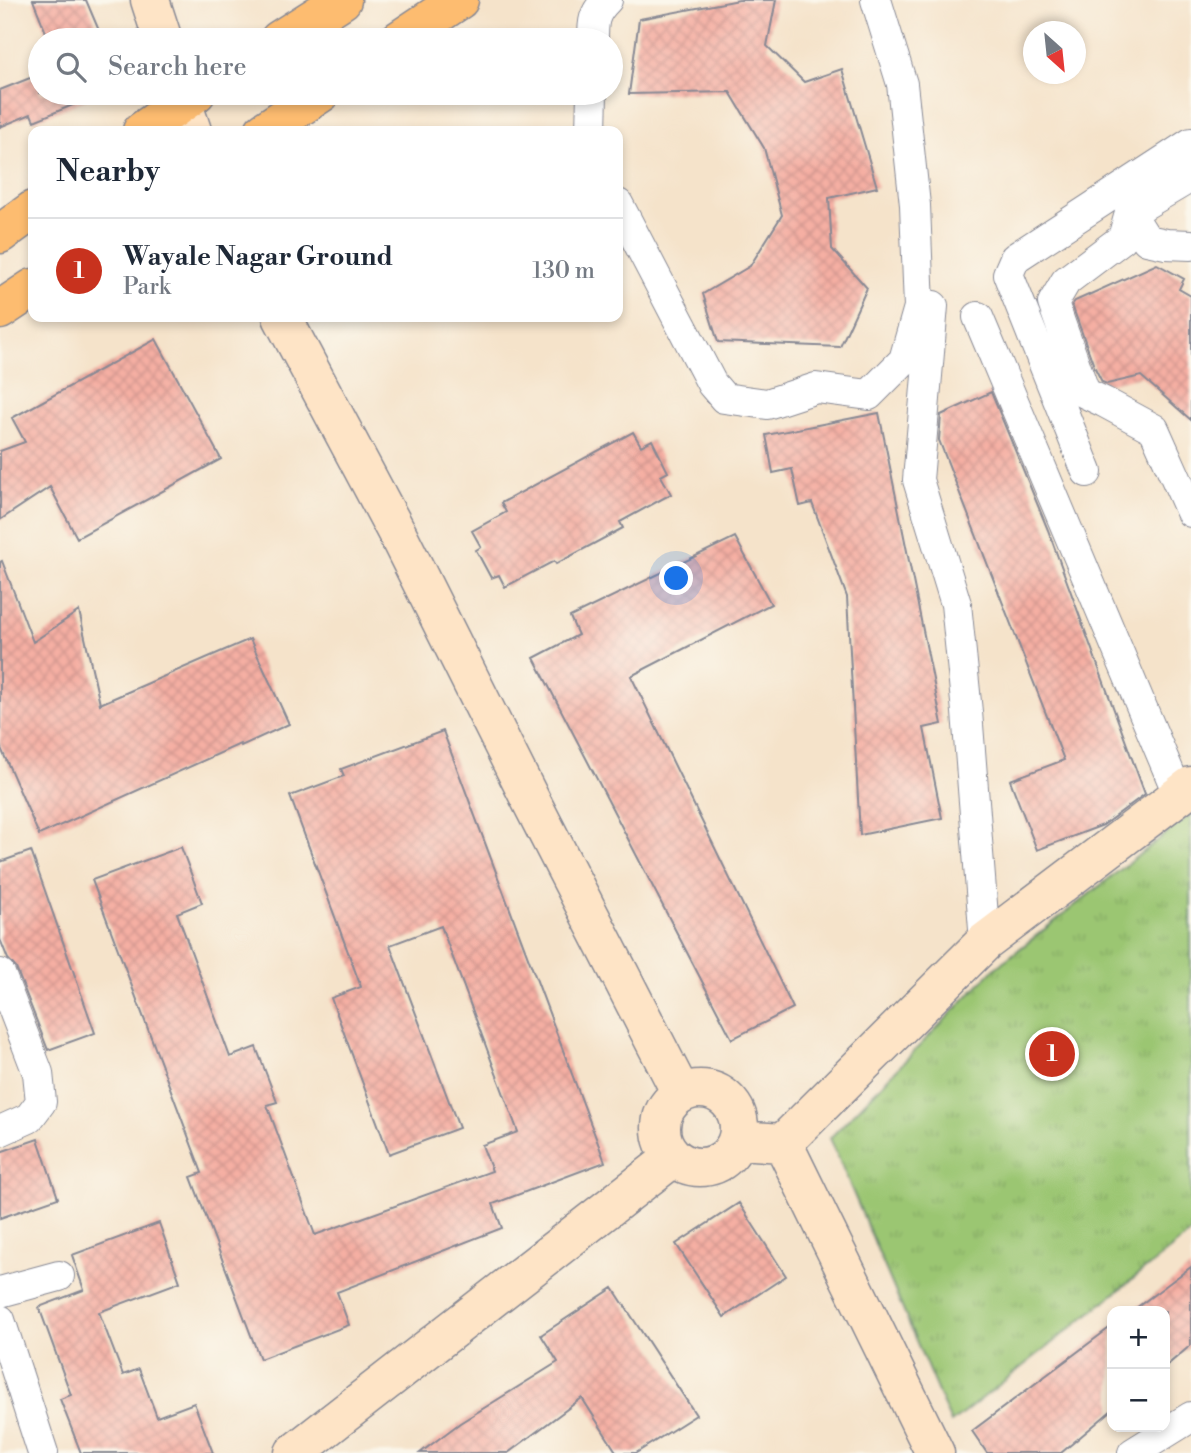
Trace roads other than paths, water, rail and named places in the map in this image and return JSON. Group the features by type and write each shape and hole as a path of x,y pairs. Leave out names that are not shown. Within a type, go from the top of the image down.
{"highway":[{"path":"298,28 342,0"},
{"path":"417,28 459,0"},
{"path":"151,126 188,105"},
{"path":"272,126 303,105"},
{"path":"0,233 28,213"},
{"path":"0,310 28,291"}],"street":[{"path":"150,0 159,28"},
{"path":"593,28 597,10 607,0"},
{"path":"623,214 712,384 724,398 767,404 816,388 869,395 904,360 919,307 915,205 902,84 876,0"},
{"path":"592,105 592,126"},
{"path":"1087,472 1007,274 1015,258 1191,143"},
{"path":"1191,177 1130,213 1123,238 1066,281 1053,303 1084,393 1154,429 1191,512"},
{"path":"1130,213 1147,240 1191,245"},
{"path":"937,255 918,480 956,604 985,942"},
{"path":"737,1140 783,1143 985,942 1185,791 978,317"},
{"path":"285,322 396,531 531,803 681,1093"},
{"path":"0,974 38,1073 41,1102 29,1118 0,1130"},
{"path":"707,1089 730,1102 737,1114 739,1127 731,1152 721,1161 709,1166 684,1164 666,1147 660,1124 671,1101 681,1093 707,1089"},
{"path":"783,1143 935,1453"},
{"path":"294,1453 674,1157"},
{"path":"0,1292 59,1276"},
{"path":"0,1320 43,1453"},
{"path":"1132,1453 1191,1417"}],"place":[{"name":"Wayale Nagar Ground","path":"1052,1054"}]}
